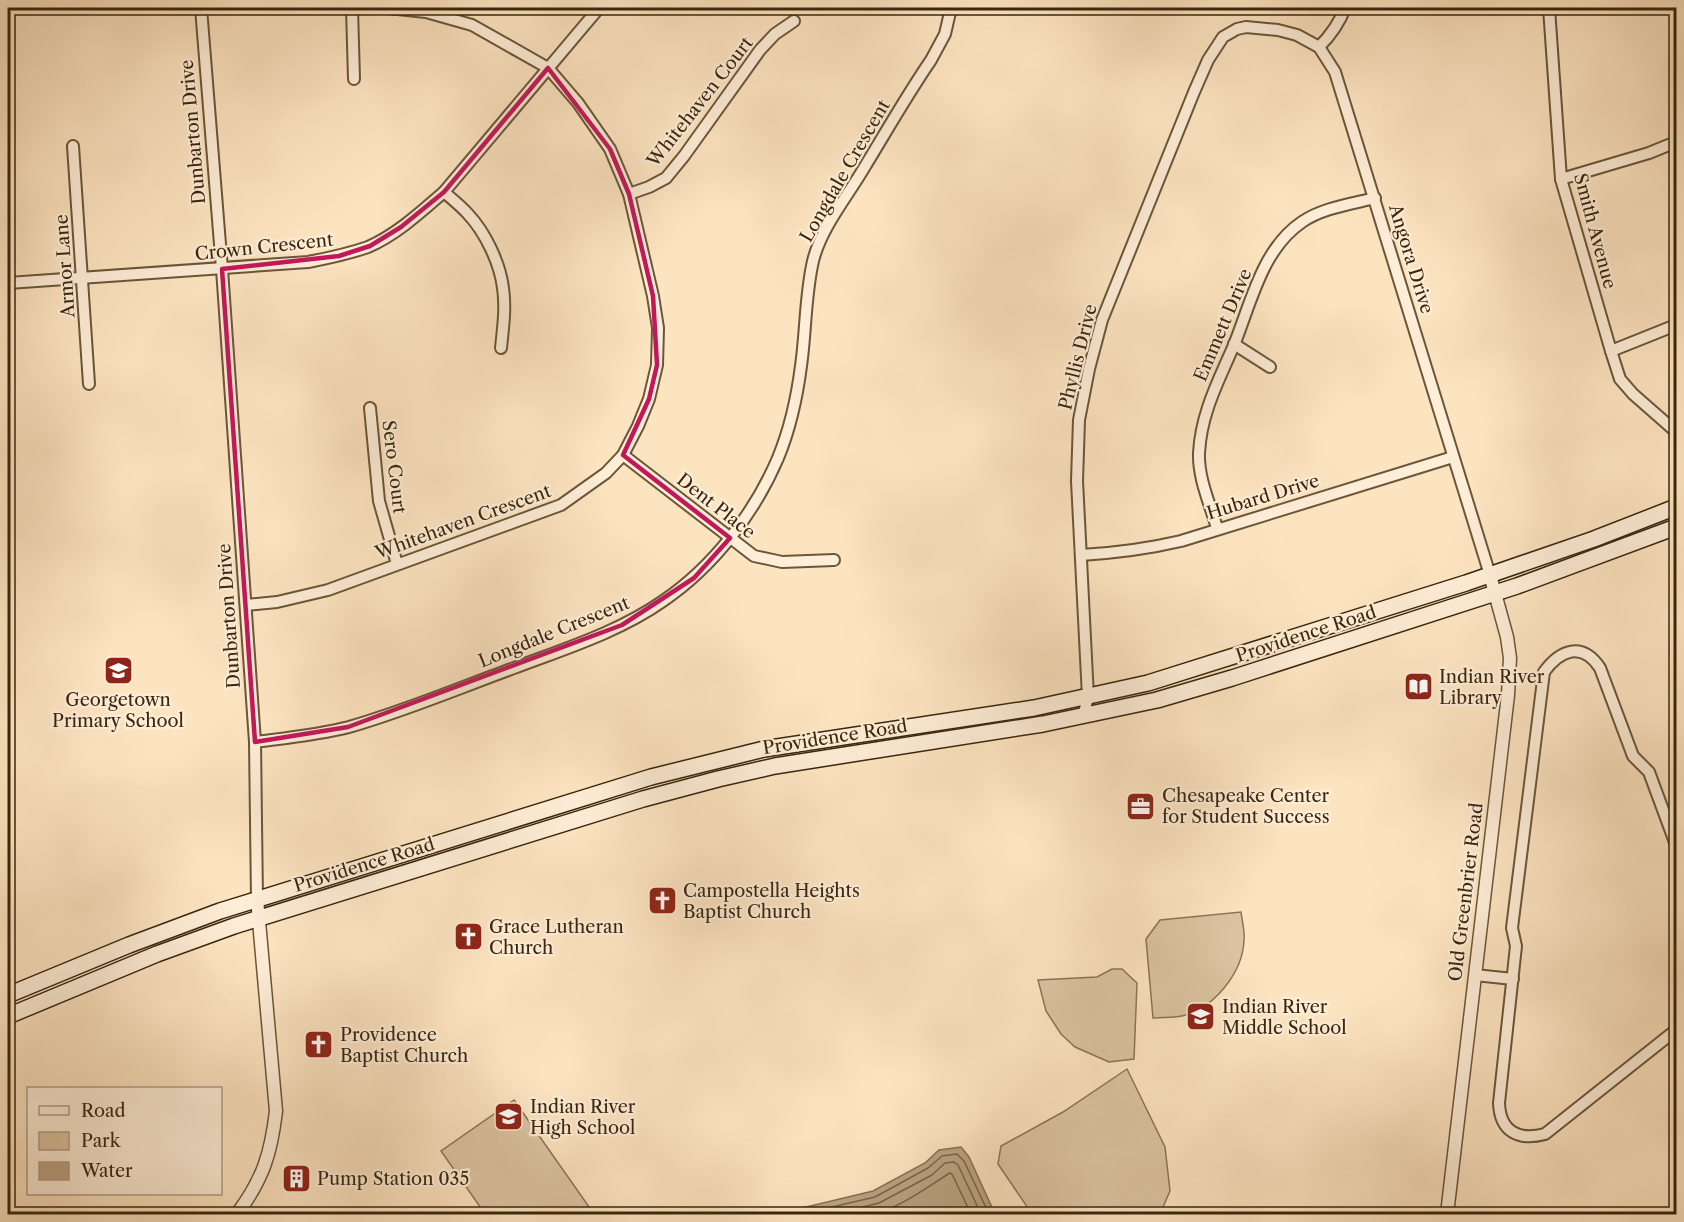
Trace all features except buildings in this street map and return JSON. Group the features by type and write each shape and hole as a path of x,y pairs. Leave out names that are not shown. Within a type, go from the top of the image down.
{"main road":[{"name":"Providence Road","path":"8,995 165,931 257,899 623,785 716,760 803,742 1034,708 1088,697 1185,672 1490,575 1677,507"},
{"name":"Providence Road","path":"8,1016 157,954 259,918 624,805 718,779 817,759 1083,717 1194,690 1496,593 1612,553 1677,527"}],"street":[{"name":"Dunbarton Drive","path":"201,8 255,742 257,899 276,1111 261,1178 237,1215"},
{"path":"352,8 354,78"},
{"name":"Whitehaven Crescent","path":"246,604 277,602 308,595 561,505 606,473 623,455 649,399 657,365 658,328 653,296 629,194 610,149 578,103 548,68 472,25 426,12 388,8"},
{"name":"Crown Crescent","path":"8,283 308,262 339,256 370,246 415,217 444,192 599,8"},
{"name":"Longdale Crescent","path":"255,742 348,727 386,715 622,626 663,602 694,578 730,538 760,494 778,458 793,414 802,364 804,316 813,259 827,228 931,60 945,34 951,8"},
{"path":"1319,47 1331,36 1345,8"},
{"name":"Smith Avenue","path":"1549,8 1561,179 1611,351 1620,379 1677,435"},
{"name":"Whitehaven Court","path":"629,194 666,178 760,50 775,34 794,21"},
{"name":"Phyllis Drive","path":"1083,717 1088,697 1077,481 1079,420 1102,320 1194,92 1215,48 1223,37 1246,27 1278,30 1296,35 1319,47"},
{"name":"Angora Drive","path":"1319,47 1328,58 1341,86 1490,575"},
{"path":"1561,179 1650,153 1677,142"},
{"name":"Armor Lane","path":"73,146 89,384"},
{"path":"444,192 468,214 483,235 495,259 503,287 504,312 501,348"},
{"name":"Emmett Drive","path":"1217,528 1202,477 1200,446 1202,428 1208,403 1261,276 1276,248 1300,223 1315,214 1375,198"},
{"path":"1611,351 1677,325"},
{"path":"1234,344 1270,367"},
{"name":"Sero Court","path":"370,408 379,501 397,564"},
{"name":"Dent Place","path":"623,455 754,556 782,562 834,560"},
{"name":"Hubard Drive","path":"1081,555 1154,548 1453,457"},
{"name":"Old Greenbrier Road","path":"1447,1215 1509,676 1510,658 1507,637 1490,575"},
{"path":"1677,845 1649,772 1633,756 1600,668 1585,653 1569,651 1554,658 1544,672 1512,928 1516,946 1499,1114 1506,1127 1519,1135 1531,1138 1545,1134 1677,1030"},
{"path":"1475,975 1513,980"}],"highlighted area":[{"path":"548,68 610,149 629,194 653,296 657,365 649,399 623,455 730,538 694,578 622,625 348,727 255,742 222,269 339,256 370,246 401,227 444,192"}],"green space":[{"path":"1241,912 1244,933 1242,952 1232,977 1224,988 1205,1006 1194,1012 1179,1017 1153,1018 1146,939 1160,920"},
{"path":"1112,969 1122,969 1137,983 1134,1059 1109,1062 1075,1047 1061,1034 1046,1011 1038,980 1097,977"},
{"path":"1127,1069 1165,1147 1170,1191 1160,1214 1032,1214 998,1164 1001,1146 1063,1112"},
{"path":"514,1100 594,1214 485,1214 441,1151"}],"water":[{"path":"961,1147 969,1157 995,1214 777,1214 873,1191 925,1163 939,1150"}],"place":[{"name":"Georgetown Primary School","path":"118,671"},
{"name":"Indian River Library","path":"1418,687"},
{"name":"Chesapeake Center for Student Success","path":"1141,806"},
{"name":"Campostella Heights Baptist Church","path":"662,901"},
{"name":"Grace Lutheran Church","path":"468,937"},
{"name":"Indian River Middle School","path":"1201,1017"},
{"name":"Providence Baptist Church","path":"319,1045"},
{"name":"Indian River High School","path":"509,1117"},
{"name":"Pump Station 035","path":"296,1179"}]}
